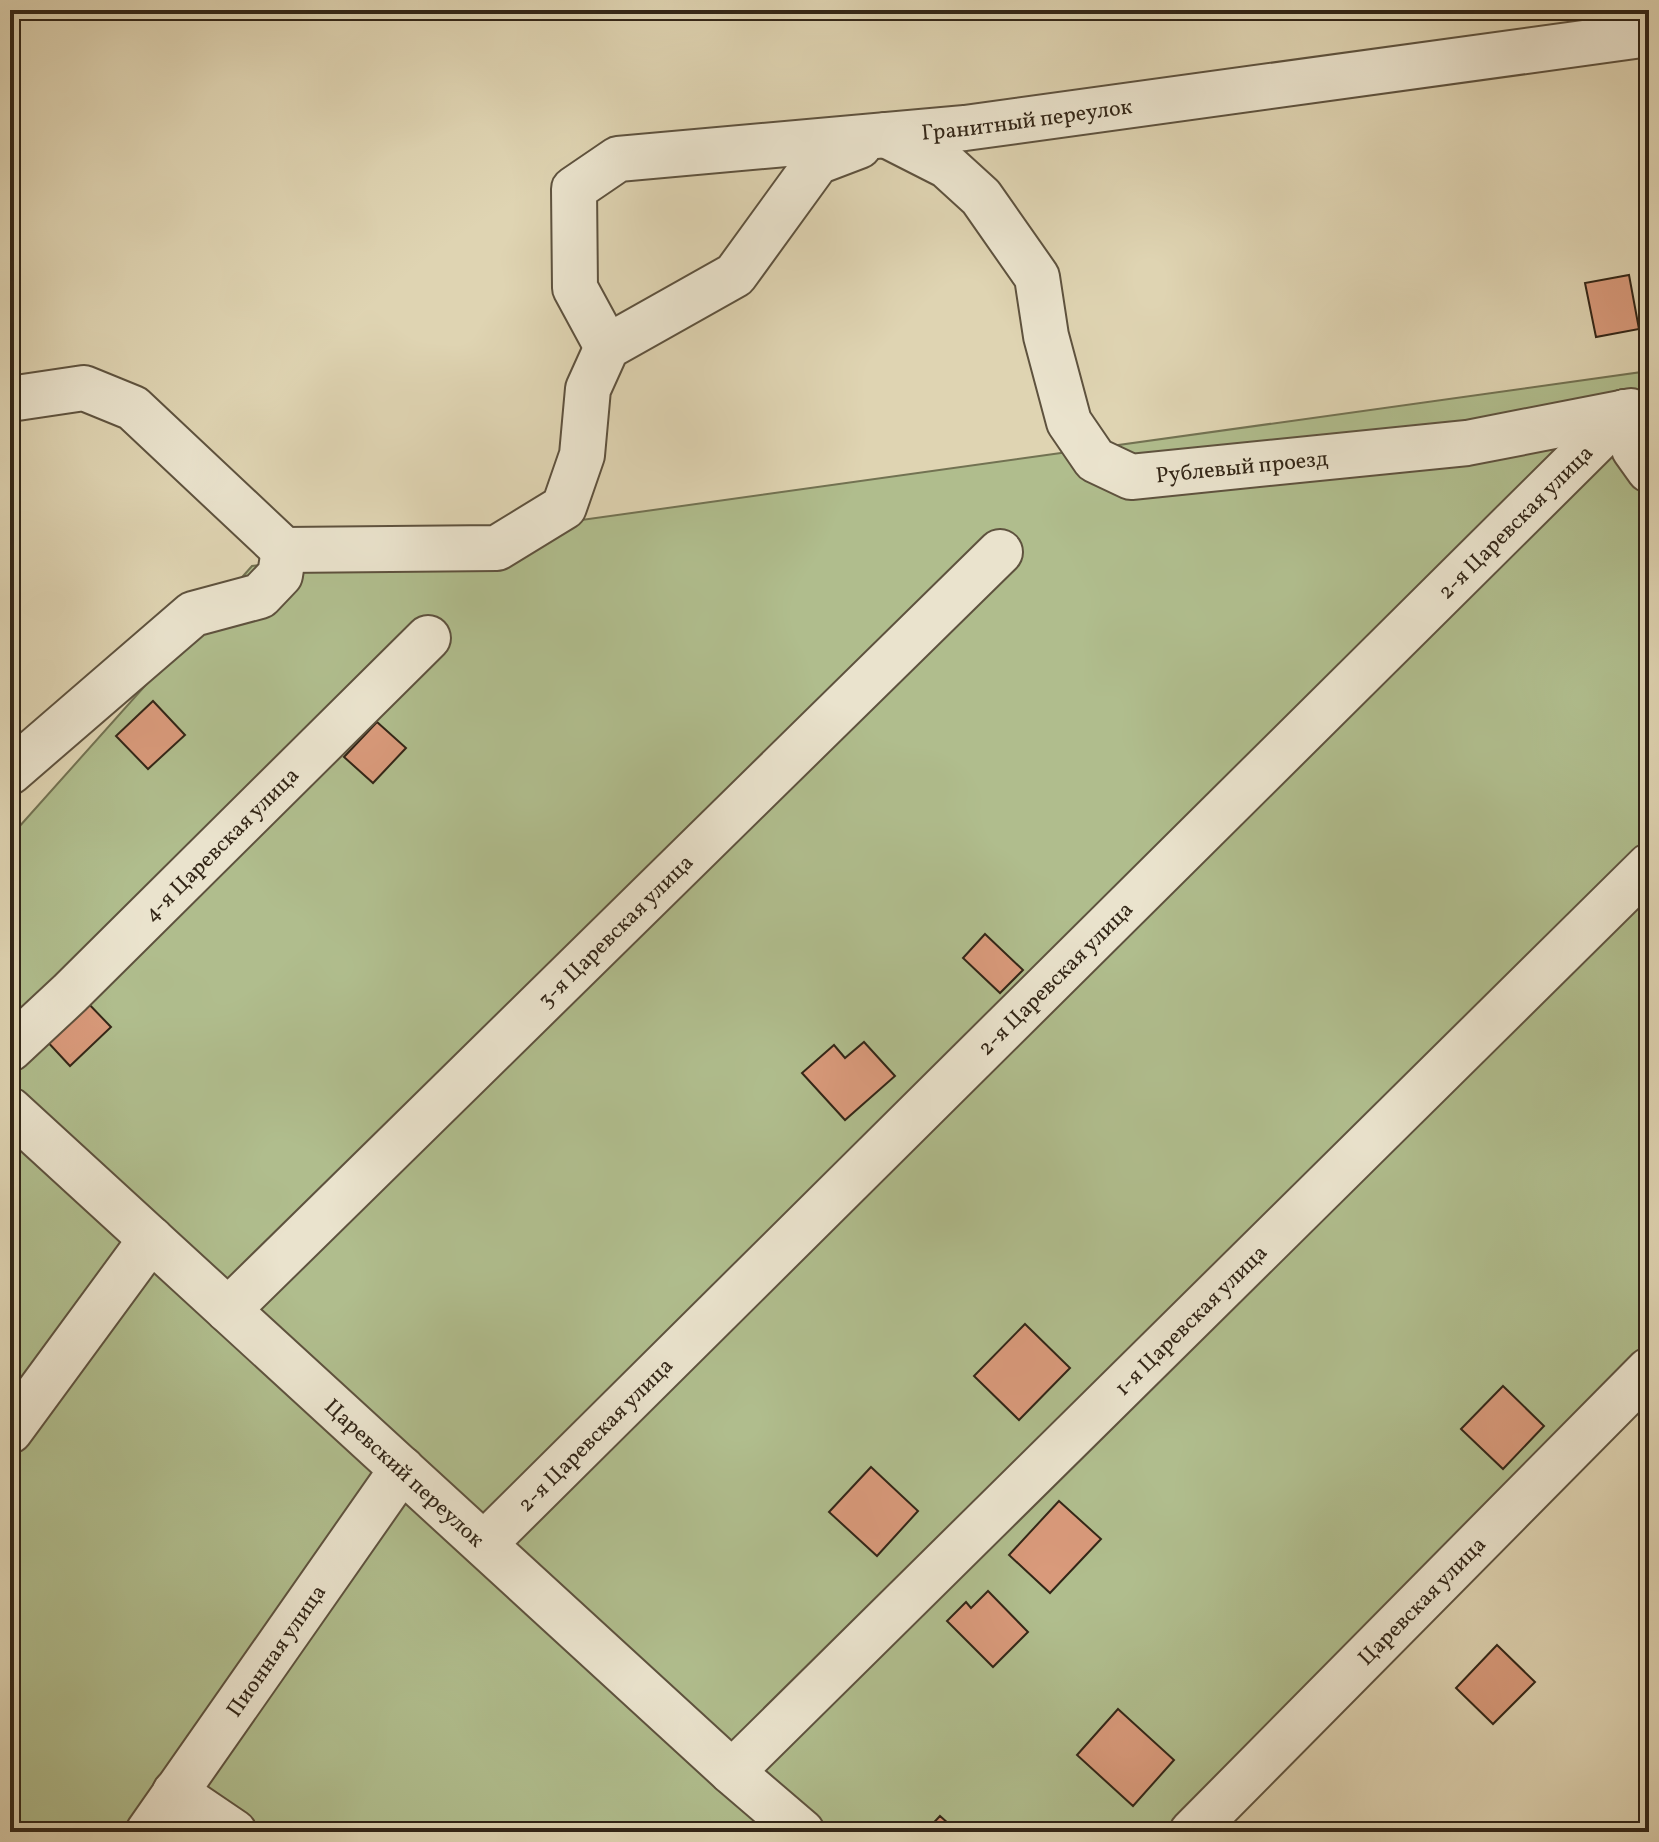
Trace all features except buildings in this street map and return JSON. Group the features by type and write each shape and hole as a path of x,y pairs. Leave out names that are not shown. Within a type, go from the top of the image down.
{"street":[{"name":"Гранитный переулок","path":"607,347 575,288 574,189 618,159 980,126 1649,34"},
{"path":"10,399 84,388 133,408 284,550 497,548 564,507 582,455 588,389 607,347 735,275 817,162 885,136"},
{"name":"Рублевый проезд","path":"885,136 947,166 981,197 1037,277 1046,336 1069,422 1095,460 1131,477 1467,443 1637,409"},
{"path":"1637,409 1634,449 1649,470"},
{"name":"2-я Царевская улица","path":"484,1544 1637,409"},
{"path":"10,772 193,614 260,596 280,575 284,550"},
{"name":"3-я Царевская улица","path":"228,1310 1000,552"},
{"name":"4-я Царевская улица","path":"10,1049 428,638"},
{"name":"1-я Царевская улица","path":"732,1772 1649,866"},
{"name":"Царевский переулок","path":"10,1110 732,1772 802,1832"},
{"path":"10,1431 151,1239"},
{"name":"Царевская улица","path":"1192,1832 1649,1370"},
{"name":"Пионная улица","path":"148,1832 402,1469"},
{"path":"175,1792 234,1832"}],"green space":[{"path":"1649,371 1649,1345 1177,1832 10,1832 10,837 252,566"}]}
